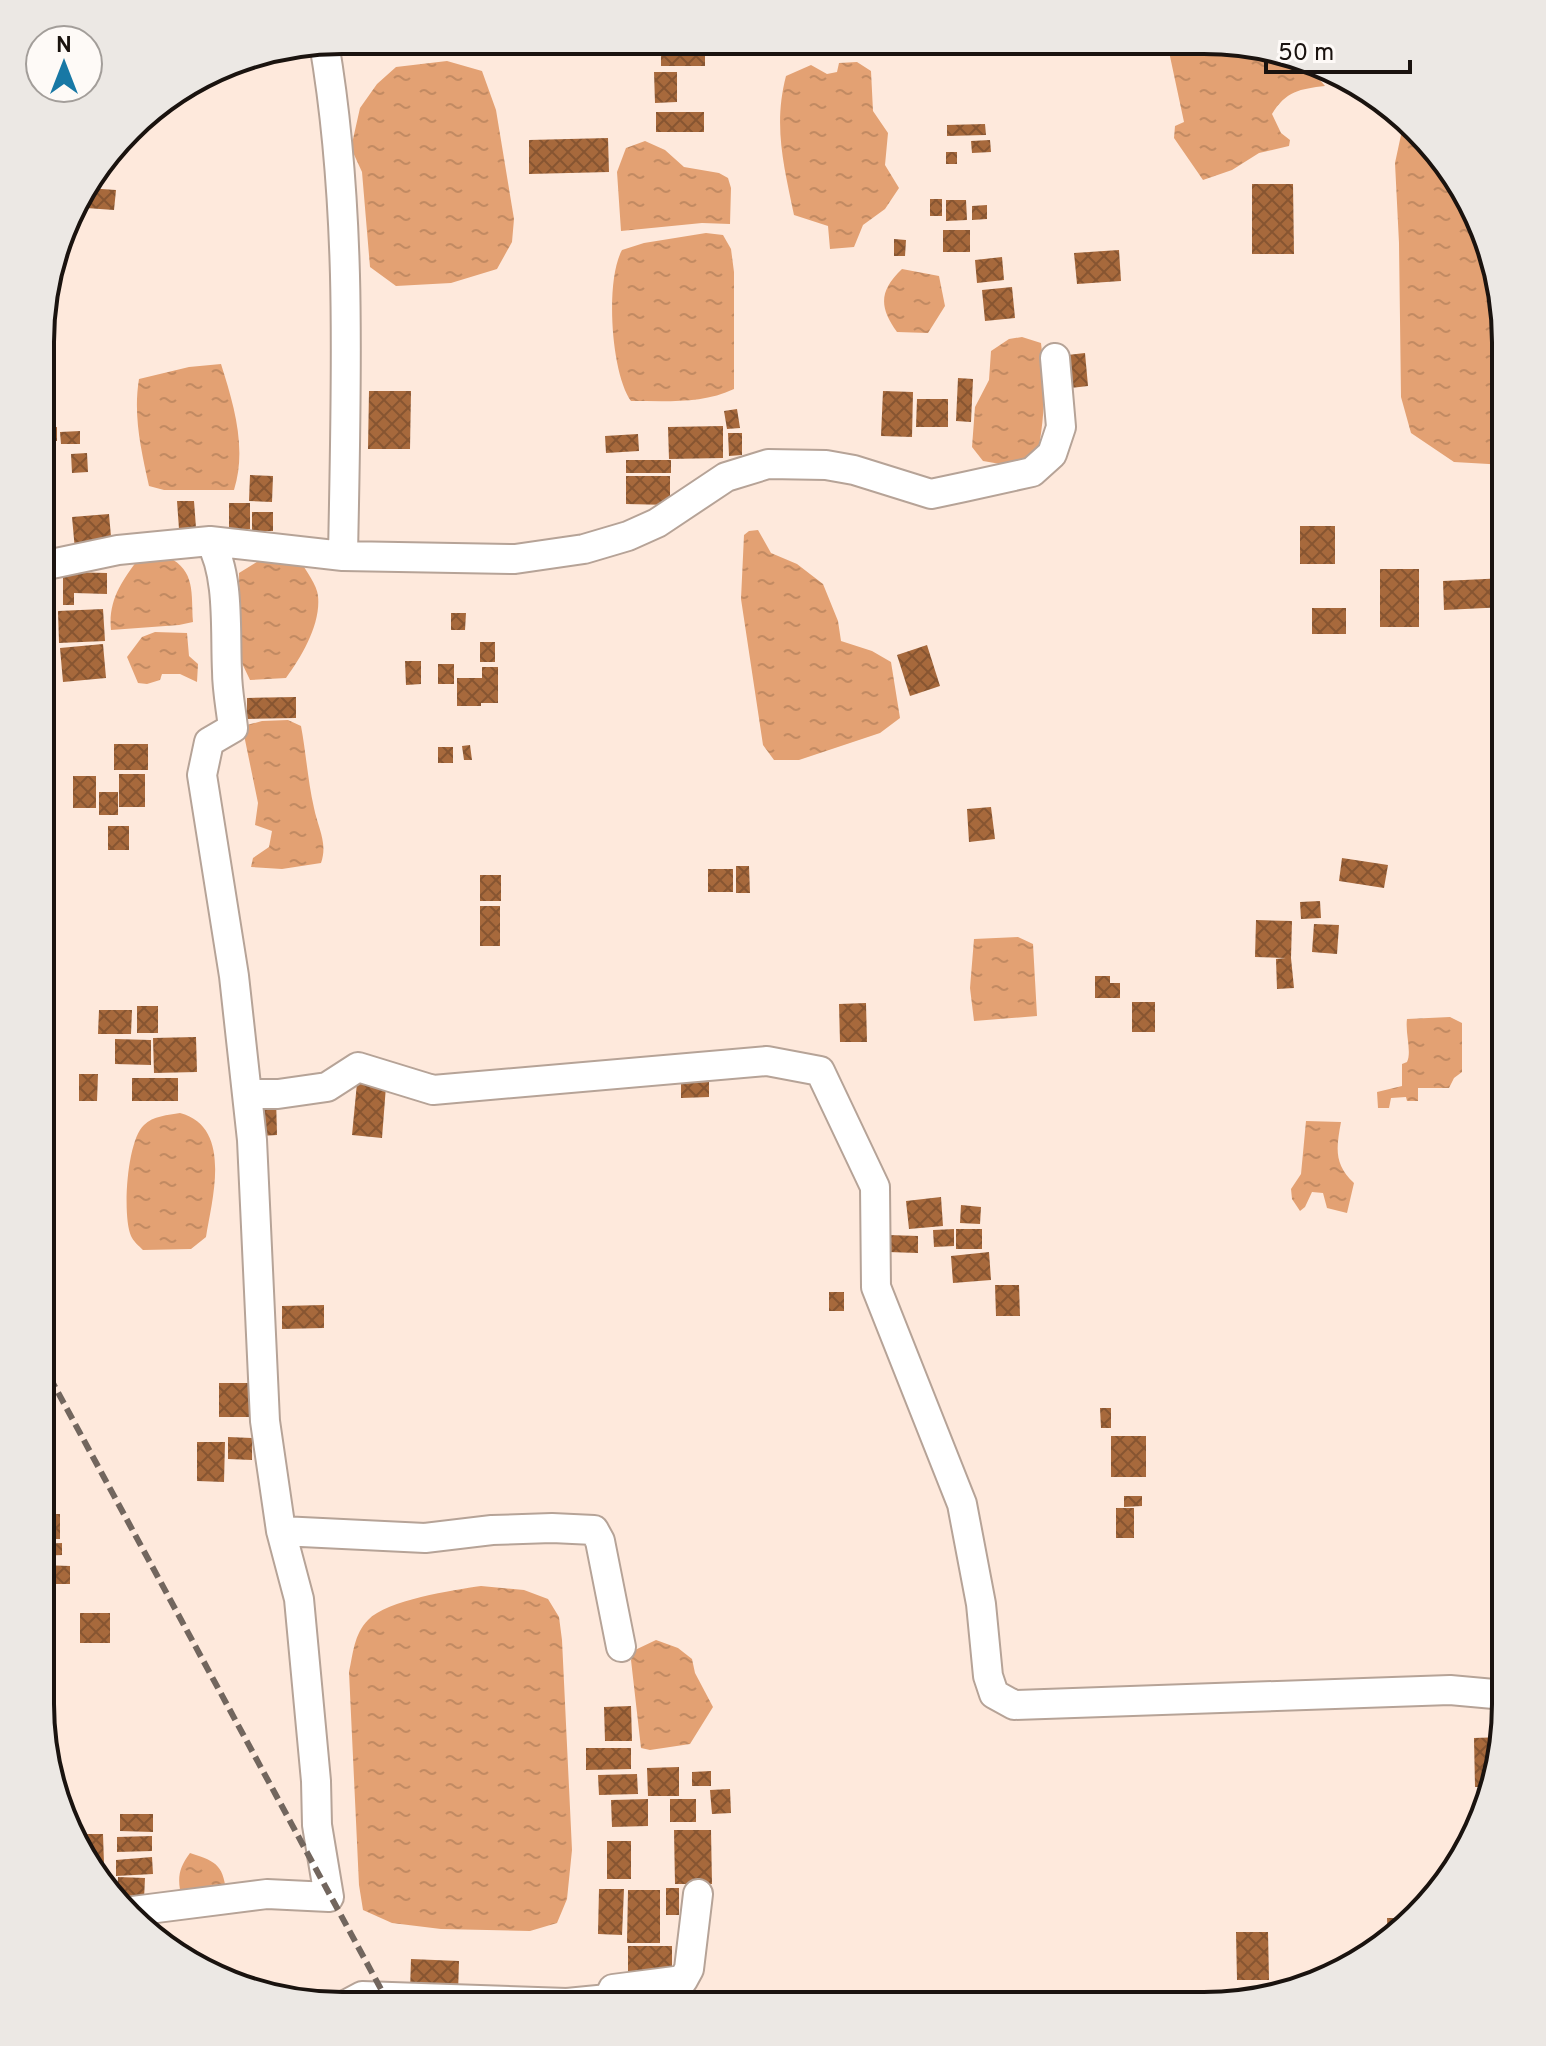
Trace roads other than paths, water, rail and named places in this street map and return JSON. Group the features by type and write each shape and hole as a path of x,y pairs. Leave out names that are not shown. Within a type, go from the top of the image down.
{"street":[{"path":"326,55 331,82 343,241 346,405 343,556"},
{"path":"54,563 118,550 210,541 343,556 515,559 584,549 628,536 657,523 726,477 768,464 814,464 854,470 931,494 1032,472 1052,454 1061,427 1055,358"},
{"path":"140,1910 267,1894 329,1897 317,1825 316,1781 299,1599 281,1531 265,1421 252,1140 234,976 202,775 209,742 233,728 227,676 225,604 217,552 210,541"},
{"path":"247,1094 278,1094 327,1087 358,1067 433,1090 767,1061 820,1071 875,1187 876,1287 962,1504 981,1604 988,1676 994,1694 1014,1705 1450,1690 1492,1694"},
{"path":"281,1531 425,1538 492,1530 594,1530 600,1541 621,1647"},
{"path":"612,1992 613,1989 683,1980 689,1969 698,1894"}],"water":[{"path":"1169,54 1242,56 1297,69 1316,77 1325,86 1294,92 1272,114 1281,133 1290,140 1289,146 1259,153 1232,170 1203,180 1174,138 1175,126 1184,122"},
{"path":"447,61 482,71 496,110 514,219 512,242 497,269 451,283 396,286 370,267 362,172 351,148 360,108 377,84 396,67"},
{"path":"857,62 871,71 873,111 888,133 885,165 899,188 885,209 863,225 854,247 830,249 828,226 794,215 781,146 782,94 786,76 811,65 827,74 837,72 839,63"},
{"path":"1402,132 1444,182 1477,249 1490,304 1492,464 1454,462 1411,433 1401,397 1395,163"},
{"path":"645,141 665,150 684,167 719,173 728,178 731,188 730,224 702,223 621,231 617,172 626,148"},
{"path":"706,233 723,235 731,249 734,272 734,389 697,399 631,401 619,370 613,327 613,283 622,250 644,243"},
{"path":"902,269 939,276 945,306 928,333 897,332 887,315 886,292"},
{"path":"1022,337 1041,343 1044,400 1037,457 1012,466 983,461 972,447 975,407 989,380 991,351 1009,339"},
{"path":"221,364 239,443 234,490 164,490 149,486 137,419 139,379 189,367"},
{"path":"758,530 771,553 797,564 823,584 838,621 841,641 872,651 891,662 900,718 880,733 799,760 774,760 763,745 741,599 744,535"},
{"path":"168,557 188,576 193,622 111,630 114,600 139,558"},
{"path":"260,560 301,562 317,592 317,618 304,650 286,678 250,680 240,659 239,573"},
{"path":"155,632 187,633 189,656 198,664 197,682 180,674 162,674 160,680 138,683 127,657 142,637"},
{"path":"288,720 301,726 323,856 321,863 282,869 251,867 253,858 269,847 272,831 255,825 258,803 244,735 247,725"},
{"path":"1018,937 1033,944 1037,1016 974,1021 970,988 974,939"},
{"path":"1450,1017 1462,1023 1462,1072 1454,1078 1449,1088 1418,1088 1418,1101 1407,1101 1406,1097 1391,1098 1389,1108 1378,1108 1377,1092 1402,1086 1402,1064 1407,1062 1409,1053 1407,1019"},
{"path":"180,1113 197,1121 207,1133 213,1148 214,1185 206,1237 191,1249 143,1250 131,1236 128,1226 128,1178 134,1146 138,1133 148,1122"},
{"path":"1306,1121 1341,1122 1338,1156 1347,1176 1354,1183 1347,1213 1327,1208 1323,1193 1312,1192 1300,1211 1292,1199 1291,1189 1301,1174"},
{"path":"1490,1460 1492,1460 1492,1558"},
{"path":"481,1586 524,1590 548,1599 559,1617 572,1850 567,1899 557,1923 530,1931 441,1929 392,1923 363,1910 359,1885 349,1672 355,1644 368,1620 390,1607 421,1597"},
{"path":"656,1640 678,1648 692,1659 695,1673 713,1707 690,1744 650,1750 641,1748 631,1660 635,1650"},
{"path":"190,1853 218,1867 224,1878 227,1896 182,1899 180,1874"}],"railway":[{"path":"54,1385 383,1992"}]}
